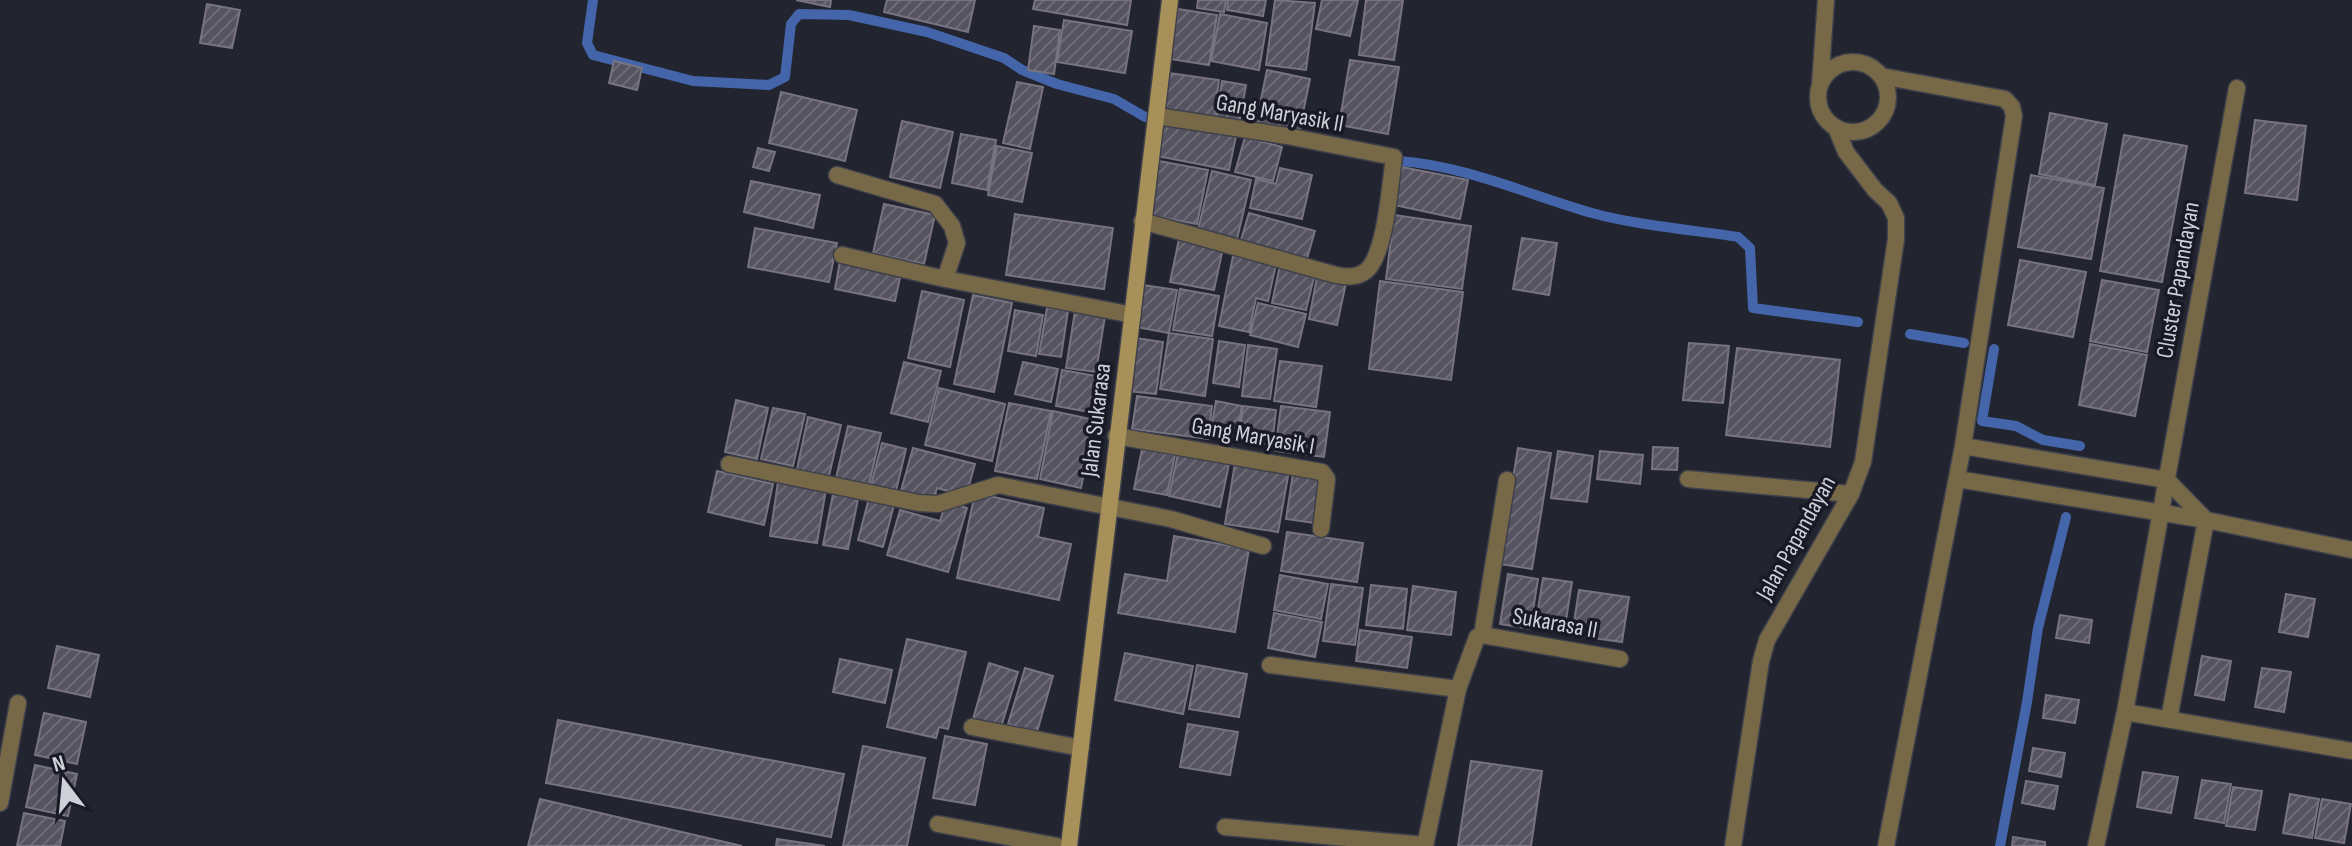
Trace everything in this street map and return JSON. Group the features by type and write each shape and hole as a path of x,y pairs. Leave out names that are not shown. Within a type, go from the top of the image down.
{"street":[{"name":"Jalan Sukarasa","path":"1069,846 1170,0"},
{"path":"1826,0 1819,106 1828,122 1836,128 1859,131 1879,120 1887,99 1881,76"},
{"path":"1820,86 1832,69 1852,62 1863,64 1881,76 2005,99 2012,107 2014,116 1963,446 1886,846"},
{"name":"Cluster Papandayan","path":"2096,846 2125,712 2237,88"},
{"name":"Gang Maryasik II","path":"1142,221 1351,277 1369,268 1382,238 1394,157 1287,136 1157,116"},
{"name":"Jalan Papandayan","path":"1733,846 1761,661 1767,640 1851,494 1863,462 1896,239 1896,218 1889,203 1846,152 1836,128"},
{"path":"837,175 935,204 952,226 957,243 945,279"},
{"path":"842,255 945,279 1133,315"},
{"name":"Gang Maryasik I","path":"1116,436 1322,472 1327,479 1321,529"},
{"path":"1963,446 2167,480 2206,520"},
{"path":"729,464 919,503 938,504 998,485 1171,519 1263,546"},
{"path":"1688,479 1851,494"},
{"path":"1957,479 2206,520 2352,550"},
{"path":"1225,827 1425,846 1458,689 1477,637 1482,635 1507,480"},
{"path":"2169,719 2206,520"},
{"name":"Sukarasa II","path":"1482,635 1620,659"},
{"path":"1270,665 1458,689"},
{"path":"0,803 18,703"},
{"path":"2125,712 2352,751"},
{"path":"972,727 1081,748"},
{"path":"938,824 1057,846"}],"building":[{"path":"796,0 831,0 830,7"},
{"path":"887,0 975,0 968,32 884,12"},
{"path":"1035,0 1131,0 1127,25 1033,9"},
{"path":"1198,0 1226,0 1224,12 1197,8"},
{"path":"1228,0 1266,0 1263,16 1227,10"},
{"path":"1275,0 1315,3 1306,70 1266,65"},
{"path":"1322,0 1358,0 1350,36 1316,29"},
{"path":"1366,0 1403,0 1394,60 1359,55"},
{"path":"207,4 240,10 232,48 200,43"},
{"path":"1178,9 1217,15 1209,65 1170,59"},
{"path":"1220,14 1267,23 1259,70 1211,61"},
{"path":"1064,20 1132,31 1125,73 1057,62"},
{"path":"1034,26 1060,30 1054,74 1028,70"},
{"path":"1350,60 1399,67 1388,134 1339,125"},
{"path":"614,61 642,68 637,90 609,83"},
{"path":"1267,70 1310,79 1299,132 1256,123"},
{"path":"1169,73 1219,80 1214,119 1164,111"},
{"path":"1222,81 1246,85 1239,124 1216,120"},
{"path":"1017,82 1043,87 1030,149 1003,143"},
{"path":"781,92 857,110 845,161 769,143"},
{"path":"2050,113 2107,124 2095,185 2039,174"},
{"path":"2255,120 2306,126 2297,200 2245,193"},
{"path":"902,121 953,132 940,188 890,177"},
{"path":"1163,122 1236,136 1229,170 1157,156"},
{"path":"961,134 996,140 987,190 952,183"},
{"path":"2124,135 2187,146 2162,282 2100,271"},
{"path":"1245,137 1282,147 1273,181 1235,172"},
{"path":"997,146 1032,153 1022,202 988,195"},
{"path":"758,148 775,152 769,171 753,167"},
{"path":"1159,161 1208,170 1197,224 1149,215"},
{"path":"1402,167 1468,180 1460,219 1394,205"},
{"path":"1280,168 1312,175 1302,219 1250,208 1256,179 1276,184"},
{"path":"1212,171 1251,180 1237,239 1198,230"},
{"path":"2031,175 2104,188 2091,259 2018,247"},
{"path":"751,181 820,195 813,228 744,212"},
{"path":"884,204 935,215 924,264 873,253"},
{"path":"1249,213 1315,231 1306,262 1240,243"},
{"path":"1015,214 1113,228 1104,289 1006,275"},
{"path":"1394,215 1471,226 1462,289 1386,279"},
{"path":"755,228 837,243 829,282 748,267"},
{"path":"1522,238 1557,243 1549,295 1513,289"},
{"path":"1179,239 1223,248 1214,290 1170,282"},
{"path":"1233,256 1276,264 1268,301 1256,298 1249,332 1219,326"},
{"path":"2020,260 2086,272 2073,337 2008,325"},
{"path":"840,261 901,273 895,301 835,289"},
{"path":"1280,265 1315,273 1306,310 1272,303"},
{"path":"1317,277 1346,283 1337,325 1309,319"},
{"path":"2102,280 2159,290 2147,352 2090,341"},
{"path":"1380,281 1463,292 1451,380 1369,369"},
{"path":"1143,285 1177,290 1169,333 1136,327"},
{"path":"1180,289 1219,296 1212,336 1173,330"},
{"path":"922,291 964,300 950,367 908,358"},
{"path":"973,295 1012,303 994,392 954,384"},
{"path":"1258,303 1306,314 1298,347 1250,335"},
{"path":"1047,308 1068,311 1061,357 1039,354"},
{"path":"1015,310 1043,315 1036,356 1008,351"},
{"path":"1075,311 1105,316 1096,372 1066,368"},
{"path":"1169,333 1213,339 1205,396 1160,389"},
{"path":"1136,338 1163,342 1156,394 1128,391"},
{"path":"1219,341 1245,345 1239,387 1213,383"},
{"path":"1689,343 1729,346 1723,403 1683,400"},
{"path":"2090,344 2147,355 2135,416 2079,405"},
{"path":"1248,345 1277,349 1270,399 1242,396"},
{"path":"1737,348 1840,360 1830,447 1726,435"},
{"path":"1280,361 1322,366 1316,407 1274,401"},
{"path":"904,362 941,371 928,422 891,413"},
{"path":"1023,362 1058,369 1051,402 1015,394"},
{"path":"1062,370 1102,377 1095,413 1056,406"},
{"path":"939,388 1005,404 992,461 925,445"},
{"path":"1137,396 1212,406 1208,439 1132,429"},
{"path":"736,400 768,408 757,459 725,452"},
{"path":"1216,401 1242,406 1236,438 1210,434"},
{"path":"1009,403 1051,411 1037,479 995,471"},
{"path":"1243,406 1276,410 1272,445 1239,440"},
{"path":"1281,406 1330,412 1324,457 1275,451"},
{"path":"773,408 805,414 793,466 761,459"},
{"path":"1053,411 1095,420 1081,488 1040,479"},
{"path":"808,417 841,425 829,476 797,469"},
{"path":"848,426 881,433 869,484 836,478"},
{"path":"882,443 906,449 896,491 871,485"},
{"path":"1653,447 1678,448 1677,470 1652,469"},
{"path":"913,448 975,464 966,496 937,488 933,503 900,494"},
{"path":"1518,448 1551,453 1532,569 1499,564"},
{"path":"1142,449 1175,455 1167,495 1134,489"},
{"path":"1558,451 1593,456 1587,502 1551,498"},
{"path":"1600,451 1643,455 1640,484 1597,479"},
{"path":"1178,454 1229,464 1220,507 1169,496"},
{"path":"1235,463 1289,471 1278,532 1225,524"},
{"path":"717,471 773,484 764,525 708,512"},
{"path":"1293,473 1321,477 1315,523 1286,519"},
{"path":"778,482 826,489 817,543 770,536"},
{"path":"975,493 1044,508 1038,537 1071,544 1059,600 957,578"},
{"path":"833,494 858,499 848,549 823,545"},
{"path":"869,498 894,505 883,547 858,540"},
{"path":"946,502 967,508 948,572 887,555 900,510 940,521"},
{"path":"1287,532 1363,543 1357,582 1281,571"},
{"path":"1174,536 1249,549 1235,632 1118,613 1125,574 1167,581"},
{"path":"1508,574 1538,579 1530,629 1500,624"},
{"path":"1280,575 1328,584 1321,619 1274,610"},
{"path":"1543,578 1572,582 1564,633 1535,628"},
{"path":"1331,584 1363,588 1355,645 1323,641"},
{"path":"1371,585 1407,589 1403,629 1366,625"},
{"path":"1413,586 1456,592 1451,635 1407,630"},
{"path":"1579,590 1629,597 1622,642 1572,635"},
{"path":"2286,594 2315,599 2308,637 2279,632"},
{"path":"1274,613 1322,622 1315,657 1268,648"},
{"path":"2060,615 2092,620 2089,643 2056,638"},
{"path":"1360,630 1412,637 1407,668 1356,661"},
{"path":"907,639 966,652 948,729 939,727 936,738 887,727"},
{"path":"57,646 99,655 90,697 48,688"},
{"path":"1125,653 1193,666 1183,714 1115,700"},
{"path":"2202,656 2231,661 2224,700 2195,695"},
{"path":"840,659 892,670 885,703 833,692"},
{"path":"989,663 1018,672 1001,727 973,719"},
{"path":"1197,665 1247,674 1239,717 1189,709"},
{"path":"1025,668 1053,676 1037,732 1008,724"},
{"path":"2262,668 2291,672 2284,712 2255,707"},
{"path":"2046,695 2079,700 2075,723 2043,718"},
{"path":"44,713 86,722 77,764 35,755"},
{"path":"558,720 844,774 831,837 546,783"},
{"path":"1188,724 1238,732 1230,775 1180,767"},
{"path":"945,736 987,744 975,805 933,798"},
{"path":"863,746 925,758 907,846 843,846"},
{"path":"2033,748 2065,753 2061,777 2029,771"},
{"path":"1471,761 1542,771 1531,846 1458,846"},
{"path":"35,765 77,774 68,816 26,807"},
{"path":"2143,772 2178,777 2171,813 2137,807"},
{"path":"2202,780 2231,784 2224,823 2195,818"},
{"path":"2026,781 2058,786 2054,809 2022,803"},
{"path":"2233,787 2262,791 2255,830 2226,826"},
{"path":"2290,794 2319,799 2312,838 2283,833"},
{"path":"540,799 742,846 528,846"},
{"path":"2322,799 2351,804 2344,843 2315,838"},
{"path":"24,813 65,821 60,846 17,846"},
{"path":"2013,837 2045,842 2045,846 2012,846"},
{"path":"777,839 825,846 776,846"}],"waterway":[{"path":"593,0 587,43 593,55 693,81 769,85 785,77 791,24 799,14 849,15 927,32 1004,58 1022,70 1057,84 1114,99 1145,117"},
{"path":"1400,161 1473,175 1609,217 1738,237 1750,248 1753,308 1858,322"},
{"path":"1910,334 1964,343"},
{"path":"1994,349 1982,421 2016,426 2043,440 2080,446"},
{"path":"2000,846 2038,628 2066,517"}]}
